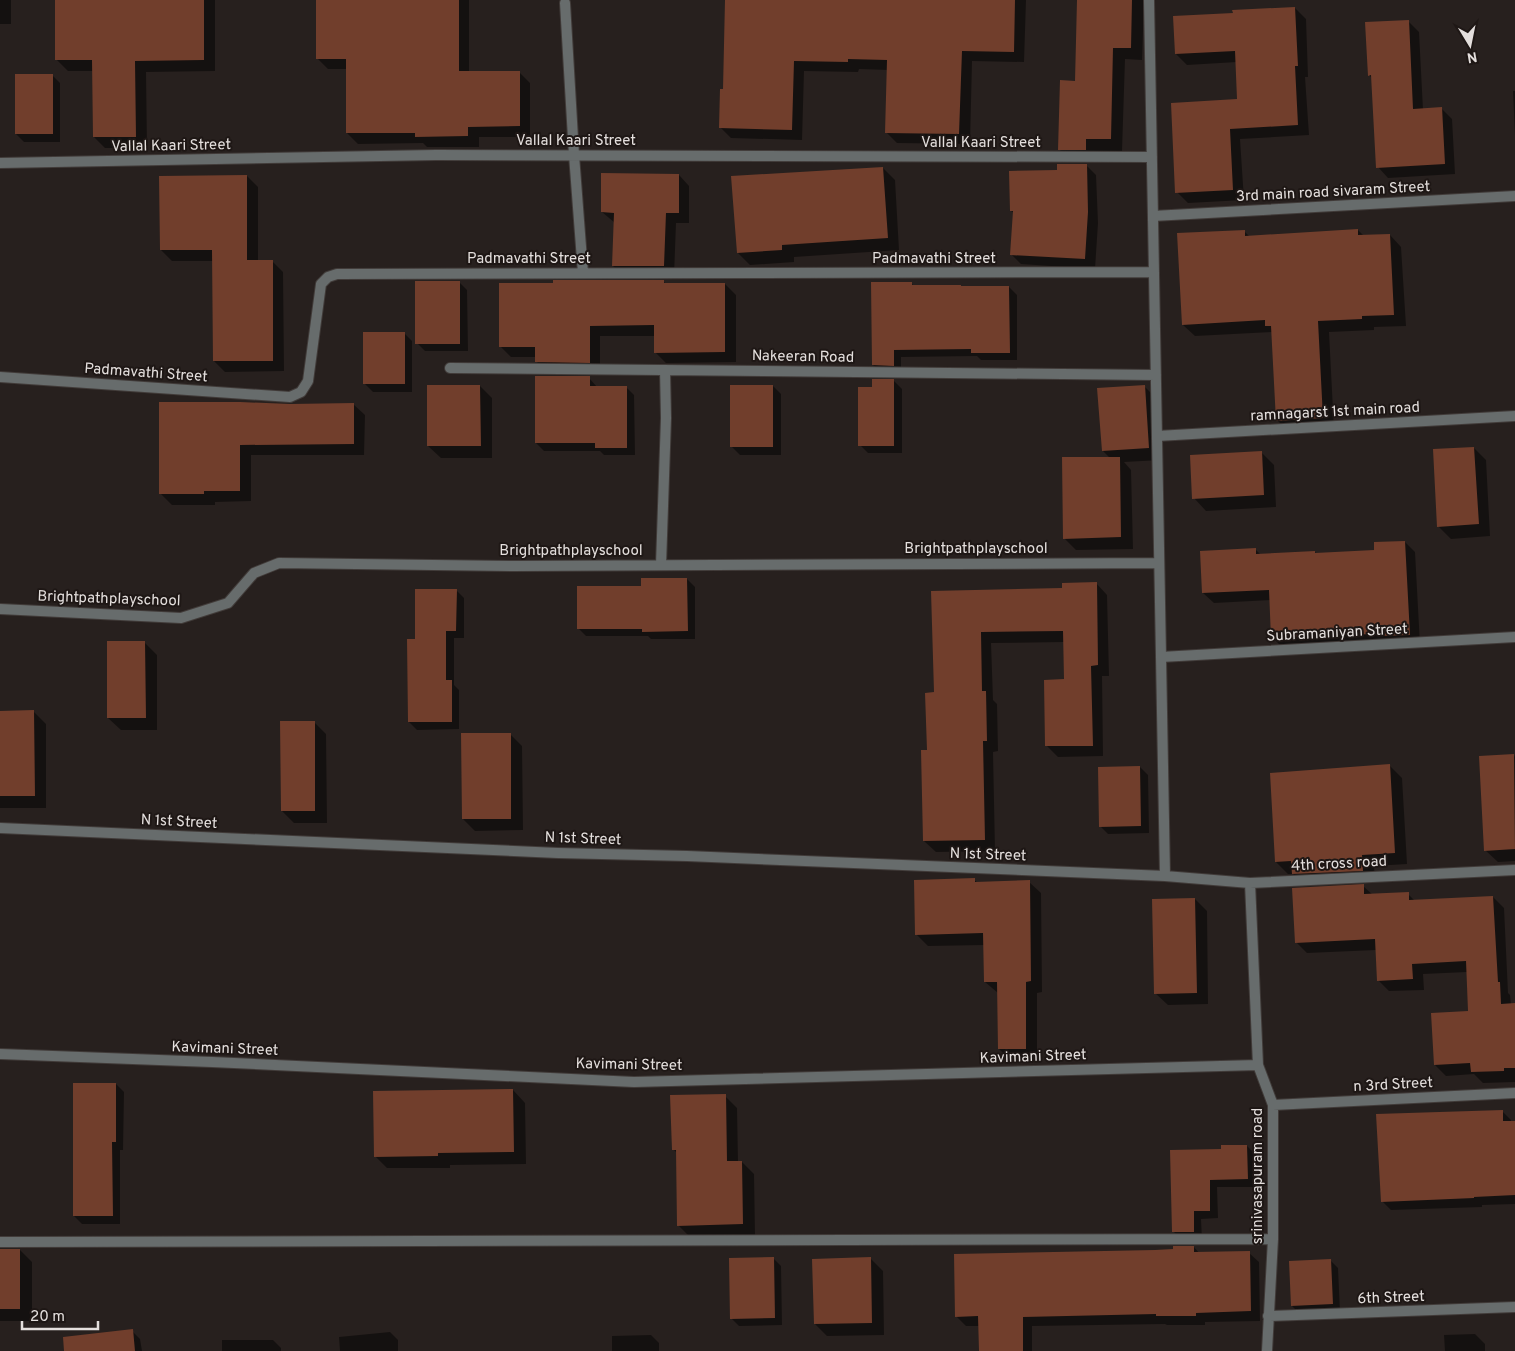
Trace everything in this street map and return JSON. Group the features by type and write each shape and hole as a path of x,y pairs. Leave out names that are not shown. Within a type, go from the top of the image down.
{"street":[{"path":"1149,0 1165,876"},
{"path":"565,3 583,273"},
{"name":"Vallal Kaari Street","path":"0,163 436,155 1152,157"},
{"name":"3rd main road sivaram Street","path":"1153,216 1515,196"},
{"name":"Padmavathi Street","path":"0,377 290,398 301,392 308,380 321,284 328,276 337,274 1154,272"},
{"name":"Nakeeran Road","path":"450,368 1156,375"},
{"path":"662,565 666,418 665,370"},
{"name":"ramnagarst 1st main road","path":"1157,436 1515,416"},
{"name":"Brightpathplayschool","path":"0,608 181,618 228,603 254,574 279,563 517,566 1159,562"},
{"name":"Subramaniyan Street","path":"1161,657 1515,637"},
{"name":"N 1st Street","path":"0,828 558,853 696,856 1165,876"},
{"name":"4th cross road","path":"1165,876 1250,883 1515,870"},
{"name":"srinivasapuram road","path":"1250,883 1258,1065 1273,1105 1273,1239 1267,1351"},
{"name":"Kavimani Street","path":"0,1054 634,1082 1258,1065"},
{"name":"n 3rd Street","path":"1273,1105 1515,1093"},
{"path":"0,1242 1273,1239"},
{"name":"6th Street","path":"1268,1316 1515,1307"}],"building":[{"path":"55,0 204,0 204,60 135,61 136,137 93,137 92,60 55,60"},
{"path":"316,0 459,0 459,71 520,71 520,126 468,127 468,136 415,137 415,133 346,133 346,59 316,59"},
{"path":"725,0 1015,0 1014,52 962,51 959,134 885,133 887,60 848,59 848,62 794,61 792,130 719,128 720,89 723,89"},
{"path":"1077,0 1132,0 1131,48 1113,48 1111,139 1086,139 1086,150 1058,150 1060,80 1075,81"},
{"path":"1295,7 1298,125 1230,129 1233,190 1175,193 1171,103 1237,99 1235,51 1175,54 1173,16 1233,13 1232,10"},
{"path":"1409,20 1413,109 1442,107 1445,164 1376,168 1371,75 1368,76 1365,22"},
{"path":"15,74 53,74 53,134 15,134"},
{"path":"1057,164 1087,164 1088,212 1085,259 1010,255 1013,211 1010,211 1009,171 1057,170"},
{"path":"883,167 888,238 782,245 782,250 737,253 731,176"},
{"path":"601,173 679,174 679,213 666,213 664,266 612,266 614,213 601,212"},
{"path":"247,175 247,260 273,260 273,361 213,361 212,250 160,250 159,176"},
{"path":"1358,229 1358,235 1390,234 1394,315 1362,316 1362,319 1318,321 1323,418 1276,421 1271,326 1265,326 1265,320 1182,325 1177,233 1245,230 1245,236"},
{"path":"553,280 664,280 664,283 725,283 725,352 654,353 654,325 590,326 590,363 535,362 535,347 499,347 499,283 553,283"},
{"path":"415,281 460,281 460,344 415,344"},
{"path":"871,282 912,282 912,285 1009,286 1010,353 971,353 971,349 894,350 894,366 872,365"},
{"path":"363,332 405,332 405,384 363,384"},
{"path":"535,376 590,376 590,386 627,386 627,448 595,448 595,443 535,443"},
{"path":"872,379 894,379 894,446 858,446 858,387 872,387"},
{"path":"427,385 480,385 481,446 427,446"},
{"path":"730,385 773,385 773,447 730,447"},
{"path":"1145,385 1149,448 1102,451 1097,388"},
{"path":"159,402 354,403 354,444 240,445 240,491 204,491 204,494 159,494"},
{"path":"1474,447 1479,524 1437,527 1433,449"},
{"path":"1262,451 1264,495 1192,499 1190,455"},
{"path":"1062,457 1120,457 1121,537 1063,539"},
{"path":"1405,541 1410,635 1331,635 1271,638 1269,590 1202,593 1200,551 1256,548 1256,554 1315,551 1315,553 1374,550 1374,542"},
{"path":"641,578 687,578 688,631 642,632 642,629 577,629 577,586 641,586"},
{"path":"1097,582 1098,665 1091,666 1093,746 1045,746 1044,680 1064,679 1063,631 981,632 982,691 986,691 987,741 983,741 985,840 923,841 921,750 927,750 925,693 934,692 931,591 1062,588 1062,583"},
{"path":"415,589 457,589 456,631 446,631 446,680 452,680 452,722 408,722 407,639 415,639"},
{"path":"107,641 145,641 146,718 107,718"},
{"path":"34,710 35,796 0,796 0,711"},
{"path":"280,721 315,721 315,811 281,811"},
{"path":"461,733 511,733 511,819 462,819"},
{"path":"1514,754 1515,849 1484,851 1479,756"},
{"path":"1390,764 1395,853 1362,855 1363,871 1292,874 1291,861 1275,862 1270,773"},
{"path":"1140,766 1141,826 1099,827 1098,767"},
{"path":"975,878 975,882 1030,880 1031,981 1026,982 1026,1049 998,1049 997,982 984,982 983,933 915,935 914,880"},
{"path":"1364,884 1364,894 1409,892 1409,900 1493,896 1501,1004 1515,1003 1515,1068 1504,1068 1504,1071 1471,1072 1470,1063 1434,1065 1431,1013 1468,1011 1466,961 1412,964 1413,979 1377,981 1375,939 1295,943 1292,888"},
{"path":"1195,898 1197,993 1154,994 1152,899"},
{"path":"73,1083 116,1083 116,1142 112,1142 113,1216 73,1216"},
{"path":"513,1089 514,1152 438,1153 438,1156 374,1157 373,1091"},
{"path":"726,1094 727,1161 742,1161 743,1224 677,1226 676,1150 672,1150 670,1095"},
{"path":"1503,1110 1503,1121 1515,1121 1515,1195 1381,1202 1376,1114"},
{"path":"1221,1145 1247,1145 1248,1179 1210,1180 1210,1211 1194,1211 1194,1232 1172,1232 1170,1150 1221,1149"},
{"path":"1173,1246 1194,1246 1194,1252 1250,1251 1251,1311 1196,1313 1196,1316 1156,1316 1156,1314 1023,1317 1023,1351 979,1351 978,1316 955,1317 954,1254 1155,1250 1173,1249"},
{"path":"0,1249 20,1249 20,1309 0,1309"},
{"path":"774,1257 775,1318 730,1319 729,1258"},
{"path":"871,1257 872,1323 814,1324 812,1259"},
{"path":"1331,1259 1333,1304 1291,1306 1289,1261"},
{"path":"133,1329 135,1351 64,1351 63,1337"}]}
